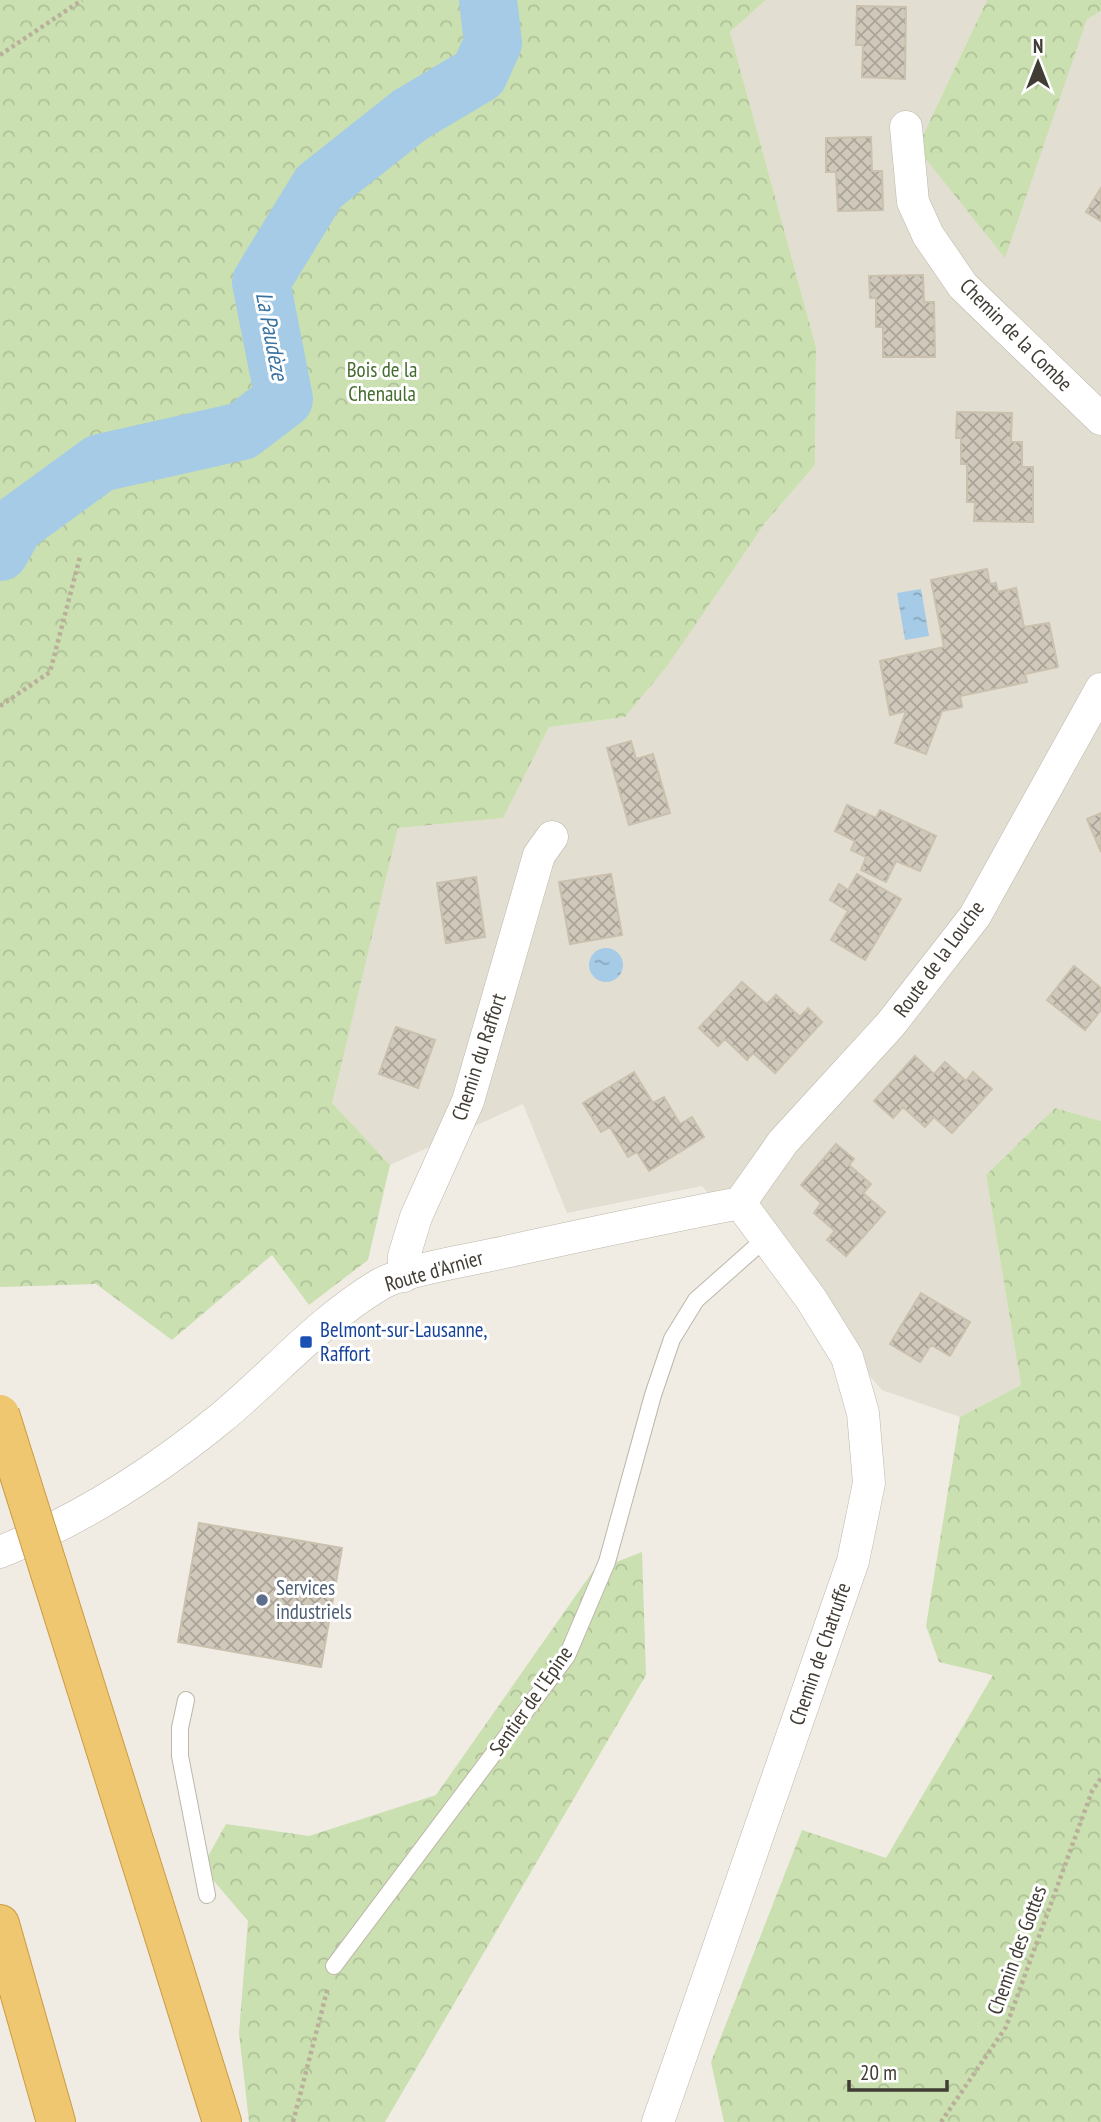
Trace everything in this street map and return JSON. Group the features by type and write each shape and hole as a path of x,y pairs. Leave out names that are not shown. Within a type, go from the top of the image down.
{"highway":[{"path":"0,1414 222,2122"},
{"path":"0,1924 56,2122"}],"street":[{"name":"Chemin de la Combe","path":"906,127 913,202 928,235 963,286 1101,419"},
{"name":"Route de la Louche","path":"740,1203 783,1142 890,1026 975,916 1101,690"},
{"name":"Chemin du Raffort","path":"404,1276 404,1256 416,1217 468,1101 539,855 552,837"},
{"name":"Chemin de Chatruffe","path":"658,2122 853,1561 869,1483 863,1413 847,1357 811,1299 740,1203"},
{"name":"Route d'Arnier","path":"0,1552 84,1513 142,1477 221,1417 304,1339 380,1284 476,1258 740,1203"}],"lane":[{"name":"Sentier de l'Epine","path":"334,1966 567,1656 607,1562 653,1395 672,1339 696,1300 767,1237"},
{"path":"186,1700 180,1728 180,1756 207,1895"}],"path":[{"path":"0,55 82,0"},
{"path":"0,706 50,672 80,557"},
{"name":"Chemin des Gottes","path":"941,2122 1006,2027 1092,1791 1101,1778"},
{"path":"293,2122 334,1966"}],"shaded area":[{"path":"766,0 987,0 917,148 1087,18 1101,11 1101,1121 1055,1108 986,1175 1021,1385 960,1417 882,1390 702,1186 567,1213 523,1104 390,1165 331,1104 398,828 502,818 549,727 625,717 765,523 815,465 816,347 730,32"}],"green space":[{"name":"Bois de la Chenaula","path":"0,0 766,0 730,32 816,347 815,465 765,523 667,666 625,717 549,727 503,818 398,828 332,1103 390,1165 368,1260 309,1305 272,1255 172,1340 96,1284 0,1287"},
{"path":"987,0 1101,0 1101,11 1087,19 1005,258 917,148"},
{"path":"1055,1108 1101,1121 1101,2122 724,2122 711,2062 802,1830 886,1858 993,1675 939,1662 926,1626 960,1417 1021,1385 986,1175"},
{"path":"642,1552 646,1675 385,2122 249,2122 239,2033 248,1921 202,1867 226,1824 309,1836 436,1795 593,1571"}],"water":[{"path":"921,589 929,636 905,640 897,593"},
{"path":"606,948 618,953 623,965 618,977 606,982 594,977 589,965 594,953"}],"building":[{"path":"857,6 906,7 905,79 862,77 863,45 856,45"},
{"path":"871,137 872,171 882,171 883,210 838,211 836,172 826,172 826,138"},
{"path":"1101,188 1101,221 1086,212"},
{"path":"923,275 924,302 934,302 935,357 883,357 883,327 876,327 876,298 870,298 869,276"},
{"path":"957,412 1012,413 1011,442 1022,442 1022,467 1033,467 1033,522 974,521 975,502 967,502 967,464 961,464 961,438 956,438"},
{"path":"987,569 990,584 996,583 998,592 1016,588 1024,627 1049,623 1058,667 1025,674 1027,682 960,696 962,707 942,711 926,754 895,743 906,711 890,715 880,661 944,647 931,580"},
{"path":"631,741 636,759 653,754 670,813 629,825 607,748"},
{"path":"847,805 876,818 880,810 936,836 920,871 896,861 886,882 861,870 866,857 851,850 855,841 835,831"},
{"path":"1101,813 1101,852 1087,819"},
{"path":"611,874 622,935 570,944 559,882"},
{"path":"857,874 901,899 865,960 831,940 848,911 830,900 839,884 848,890"},
{"path":"476,877 485,937 446,943 437,883"},
{"path":"1074,966 1101,988 1101,1010 1085,1030 1047,1000"},
{"path":"742,982 767,1004 776,995 800,1017 808,1008 822,1022 775,1073 753,1053 747,1060 725,1039 718,1046 699,1028"},
{"path":"396,1027 435,1040 418,1088 379,1074"},
{"path":"915,1056 934,1074 945,1062 966,1081 973,1072 992,1089 952,1133 934,1117 925,1127 903,1107 893,1118 874,1101"},
{"path":"634,1072 653,1103 664,1097 680,1124 692,1117 704,1137 649,1171 637,1152 628,1157 610,1127 601,1132 583,1103"},
{"path":"836,1144 854,1159 849,1165 871,1184 863,1193 885,1212 846,1256 827,1240 835,1231 814,1213 821,1203 801,1185"},
{"path":"921,1293 970,1322 950,1356 931,1345 920,1362 890,1344"},
{"path":"199,1523 342,1548 321,1667 178,1642"}],"waterway":[{"name":"La Paudèze","path":"0,552 15,525 100,463 242,431 284,399 261,282 319,187 410,115 479,74 493,43 488,0"}],"place":[{"name":"Belmont-sur-Lausanne, Raffort","path":"306,1342"},
{"name":"Services industriels","path":"262,1600"}]}
